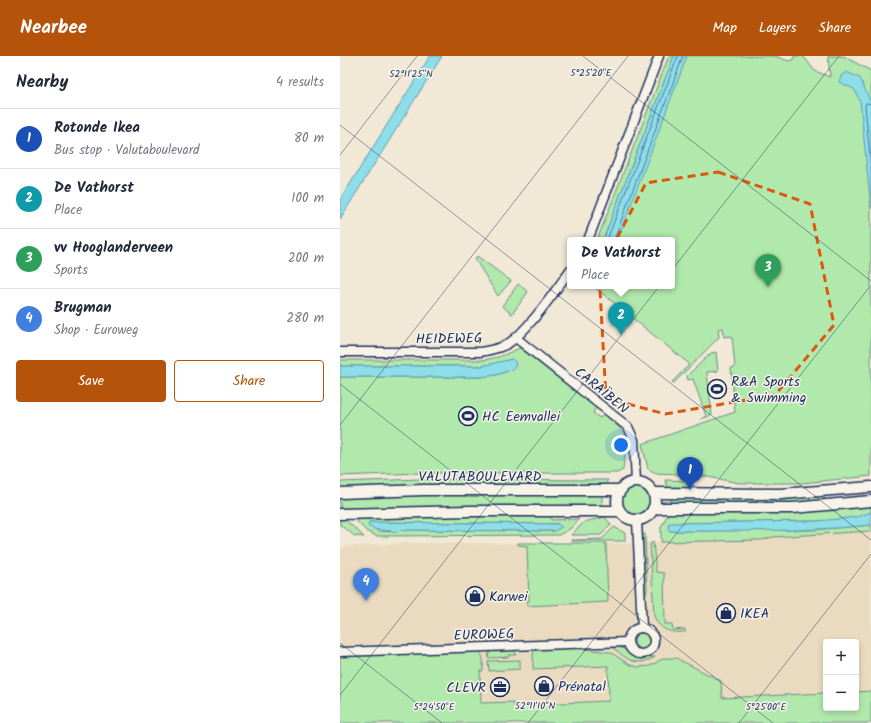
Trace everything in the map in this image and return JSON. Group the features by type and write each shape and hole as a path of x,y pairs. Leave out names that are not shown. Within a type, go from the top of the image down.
{"main road":[{"path":"636,482 646,484 654,493 656,500 654,509 647,517 637,520 627,518 620,511 617,501 621,490 627,484 636,482"},
{"path":"654,493 781,494 824,492 871,487"},
{"name":"VALUTABOULEVARD","path":"340,493 403,490 621,490"},
{"path":"654,509 826,506 871,501"},
{"path":"340,514 468,511 620,511"}],"street":[{"path":"589,237 659,56"},
{"name":"HEIDEWEG","path":"340,352 480,352 500,348 516,338 567,274"},
{"name":"CARAÏBEN","path":"516,338 628,427 634,440 636,482"},
{"path":"637,520 642,628"},
{"path":"642,628 648,630 652,635 654,644 651,650 642,654 636,653 628,642 632,632 642,628"},
{"name":"EUROWEG","path":"340,652 628,642"}],"highlighted area":[{"path":"718,172 810,204 834,325 775,395 665,414 606,398 599,272 646,183"}],"shaded area":[{"path":"871,528 871,716 619,723 340,723 340,547 406,543 632,544"}],"green space":[{"path":"669,56 674,56 604,237 598,237"},
{"path":"681,56 775,56 788,61 793,60 794,56 803,56 815,71 830,77 828,56 843,56 871,71 871,476 802,483 739,483 698,475 656,473 648,469 642,444 735,412 731,368 735,367 732,336 724,337 723,328 718,329 719,337 674,383 672,382 688,366 688,363 597,289 675,289 675,237 609,237"},
{"path":"477,256 511,281 498,296 475,259"},
{"path":"518,284 528,292 512,314 502,306"},
{"name":"HC Eemvallei","path":"520,348 596,408 593,413 600,418 604,414 619,428 623,433 626,444 623,470 617,473 419,473 340,476 340,377 481,377 496,375 514,369 510,360 482,366 340,366 340,360 483,360 499,357"},
{"path":"716,352 718,371 707,372 712,415 701,419 706,416 693,379 688,380 687,376 711,353"},
{"path":"421,479 608,480 605,485 340,491 340,482"},
{"path":"665,480 691,481 690,490 670,492"},
{"path":"636,486 642,487 650,495 650,507 642,515 636,516 630,515 622,507 621,501 622,495 630,487"},
{"path":"602,492 602,509 340,512 340,495"},
{"path":"822,494 823,498 825,498 824,504 671,506 671,496"},
{"path":"871,504 871,512 865,515 838,520 668,524 670,531 813,530 871,525 871,531 773,537 762,540 661,542 661,527 670,510"},
{"path":"351,515 551,516 551,520 579,519 570,529 559,535 376,536 366,531","holes":["369,522 558,524 554,531 399,530 396,532 377,531"]},
{"path":"340,517 348,522 364,537 355,536 340,525"},
{"path":"605,517 611,525 601,535 571,535 584,522"},
{"path":"614,527 625,533 625,541 572,541 602,539"},
{"path":"641,534 645,534 647,590 645,597"},
{"path":"653,542 656,572 664,573 665,624 672,624 673,630 685,629 685,632 666,630 659,625 654,616 650,544"},
{"path":"518,543 606,543 608,602 527,606 527,601 529,601 527,546 518,545"},
{"path":"639,633 645,633 650,638 648,647 645,649 639,649 634,644 634,638"},
{"path":"618,646 638,657 655,657 642,662 632,661 612,647"},
{"path":"573,648 610,652 630,665 638,667 650,666 664,658 676,658 721,681 722,698 823,693 823,711 859,711 859,692 871,691 871,723 340,723 340,656 477,651 480,652 483,659 483,671 480,671 481,703 513,702 513,705 609,701 608,666 533,669 533,653 535,650"},
{"path":"493,650 515,650 516,655 509,655 509,657 488,658 489,653"},
{"path":"520,660 520,669 489,671 488,661"}],"water":[{"path":"430,56 442,56 340,219 340,200"},
{"path":"674,56 687,56 619,236 604,237"},
{"path":"846,72 860,78 871,103 871,208 860,101 854,89 839,82 841,76"},
{"path":"512,359 516,363 514,369 496,375 481,377 340,377 340,366 482,366"},
{"path":"871,512 871,525 846,527 745,531 670,531 668,528 670,523 818,521 857,517"},
{"path":"369,522 558,524 562,527 554,531 399,530 396,533 372,528 368,526"}],"place":[{"name":"vv Hooglanderveen","path":"768,287"},
{"name":"De Vathorst","path":"621,335"},
{"name":"R&A Sports & Swimming","path":"717,389"},
{"name":"HC Eemvallei","path":"468,416"},
{"name":"Rotonde Ikea","path":"690,490"},
{"name":"Karwei","path":"475,596"},
{"name":"Brugman","path":"366,601"},
{"name":"IKEA","path":"726,613"},
{"name":"Prénatal","path":"544,686"},
{"name":"CLEVR","path":"500,687"}]}
